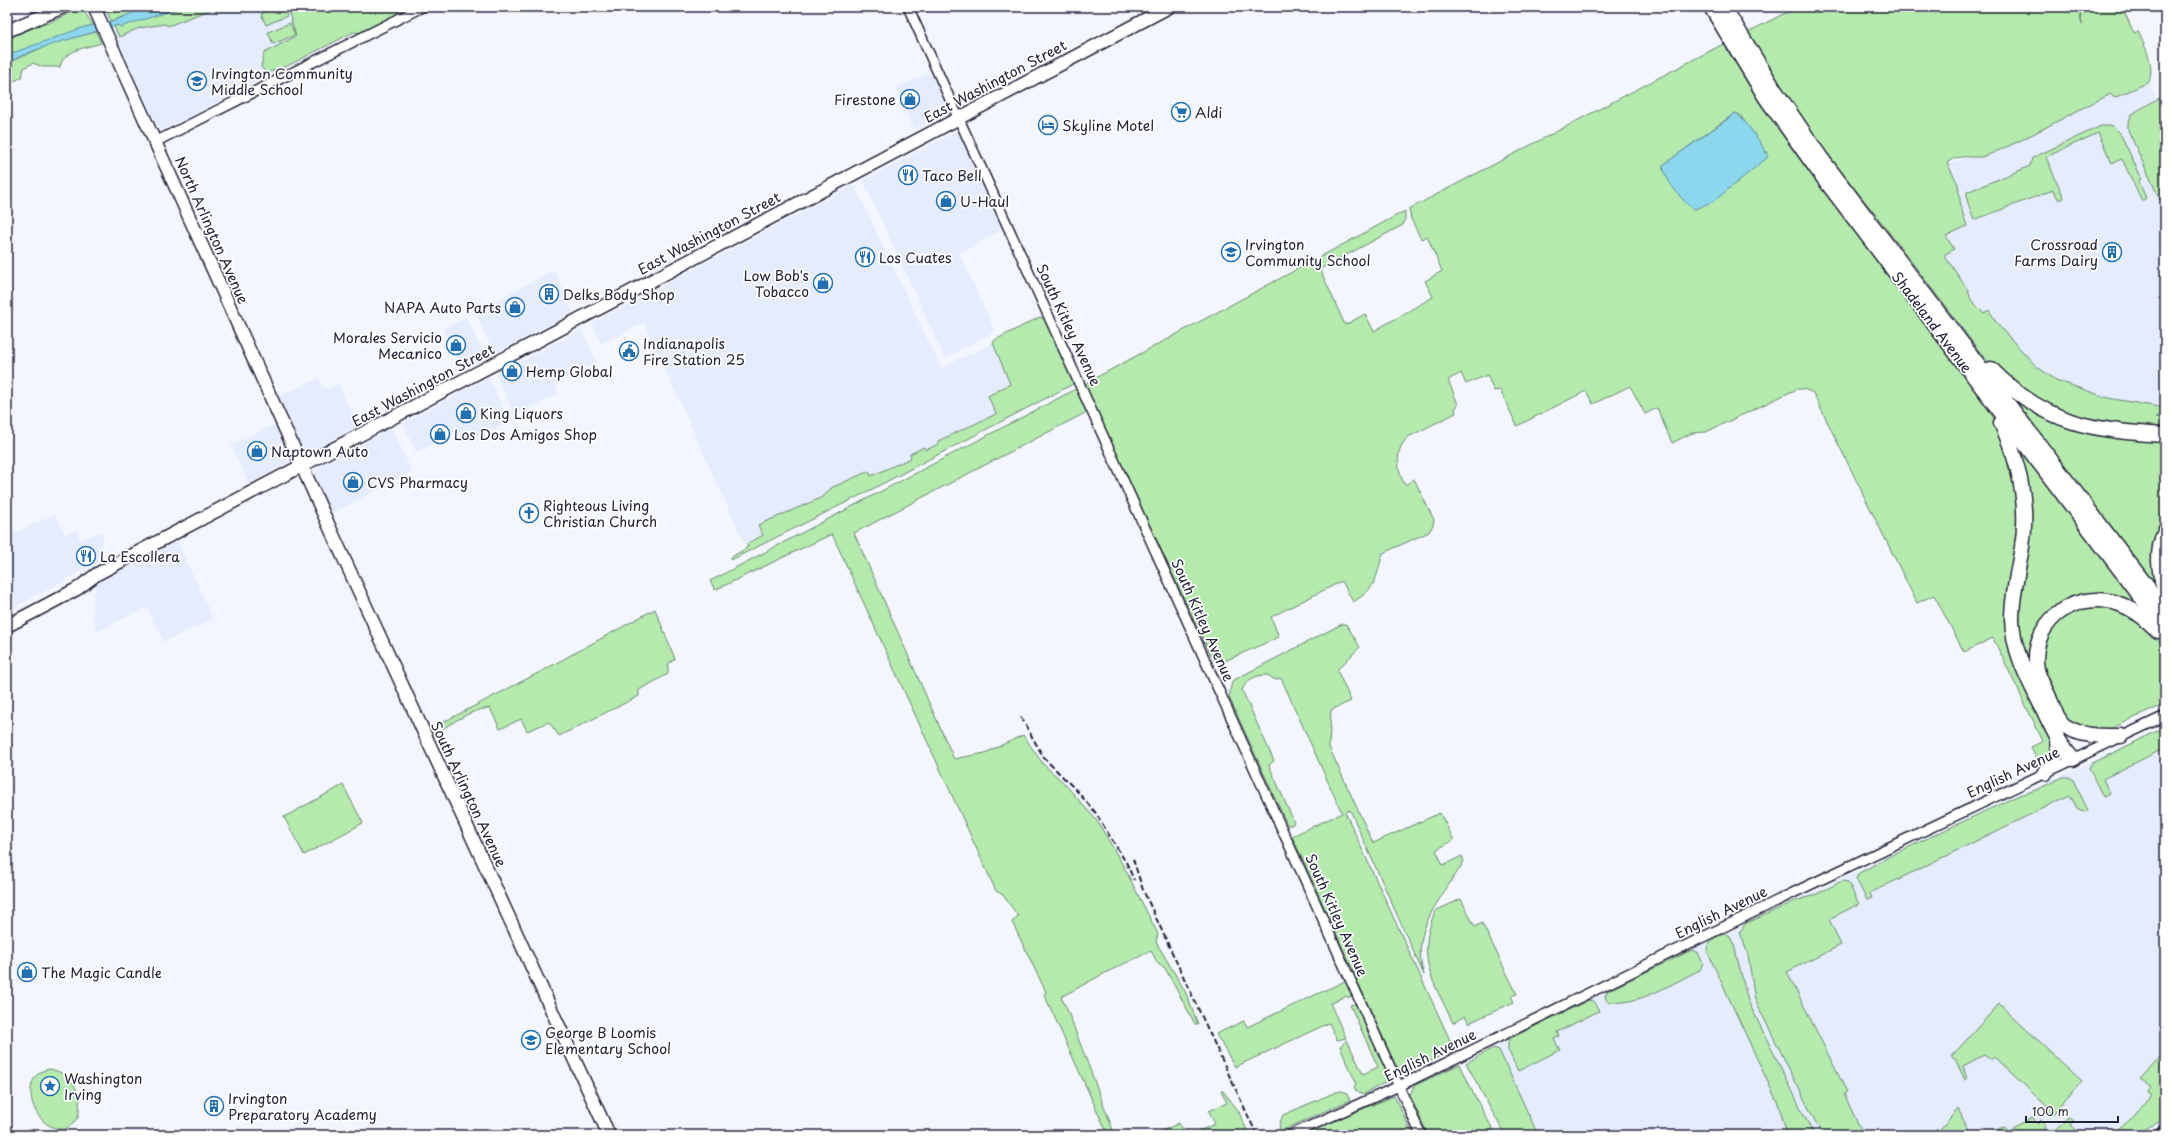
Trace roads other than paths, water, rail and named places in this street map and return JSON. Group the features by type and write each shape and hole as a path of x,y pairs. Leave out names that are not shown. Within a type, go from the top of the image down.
{"highway":[{"name":"Shadeland Avenue","path":"1711,7 1760,88 1796,141 2165,629"},
{"name":"Shadeland Avenue","path":"1724,7 1769,81 1805,135 2165,610"},
{"path":"1956,334 2012,389 2053,415 2080,425 2105,430 2165,435"},
{"path":"1995,406 2016,459 2024,503 2024,534 2012,609 2015,642 2024,672 2058,741 2073,759"},
{"path":"2165,530 2158,559 2165,591"},
{"path":"2073,759 2070,742 2040,678 2036,656 2044,629 2061,610 2070,605 2087,600 2112,602 2139,614 2165,638"},
{"path":"2060,722 2072,730 2088,735 2121,736"},
{"path":"2045,773 2055,760 2059,746 2058,741"}],"main road":[{"path":"7,31 63,7"},
{"name":"North Arlington Avenue","path":"94,7 302,466"},
{"name":"East Washington Street","path":"7,617 70,583 93,576 1169,7"},
{"name":"South Arlington Avenue","path":"302,466 609,1135"},
{"name":"East Washington Street","path":"7,626 77,589 93,576"}],"street":[{"path":"155,142 422,7"},
{"name":"South Kitley Avenue","path":"908,7 1421,1135"},
{"name":"English Avenue","path":"1290,1135 1399,1086 1791,893 2165,716"}],"water":[{"path":"146,7 183,7 120,27 118,25 48,46 20,56 7,63 7,55 84,27 114,21"},
{"path":"1736,113 1754,134 1768,157 1714,201 1695,209 1685,202 1675,190 1666,176 1663,165"}],"railway":[{"path":"1021,717 1044,758 1077,791 1095,812 1127,864 1134,880"},
{"path":"1133,859 1143,890 1257,1135"},
{"path":"2149,1135 2165,1125"}],"place":[{"name":"Irvington Community Middle School","path":"197,81"},
{"name":"Firestone","path":"910,99"},
{"name":"Aldi","path":"1181,112"},
{"name":"Skyline Motel","path":"1048,125"},
{"name":"Taco Bell","path":"908,175"},
{"name":"U-Haul","path":"946,201"},
{"name":"Irvington Community School","path":"1231,252"},
{"name":"Crossroad Farms Dairy","path":"2112,252"},
{"name":"Los Cuates","path":"865,257"},
{"name":"Low Bob's Tobacco","path":"823,283"},
{"name":"Delks Body Shop","path":"549,294"},
{"name":"NAPA Auto Parts","path":"515,307"},
{"name":"Morales Servicio Mecanico","path":"456,345"},
{"name":"Indianapolis Fire Station 25","path":"629,351"},
{"name":"Hemp Global","path":"512,371"},
{"name":"King Liquors","path":"466,413"},
{"name":"Los Dos Amigos Shop","path":"440,434"},
{"name":"Naptown Auto","path":"257,451"},
{"name":"CVS Pharmacy","path":"353,482"},
{"name":"Righteous Living Christian Church","path":"529,513"},
{"name":"La Escollera","path":"86,556"},
{"name":"The Magic Candle","path":"27,972"},
{"name":"George B Loomis Elementary School","path":"531,1040"},
{"name":"Washington Irving","path":"50,1086"},
{"name":"Irvington Preparatory Academy","path":"214,1106"}]}
